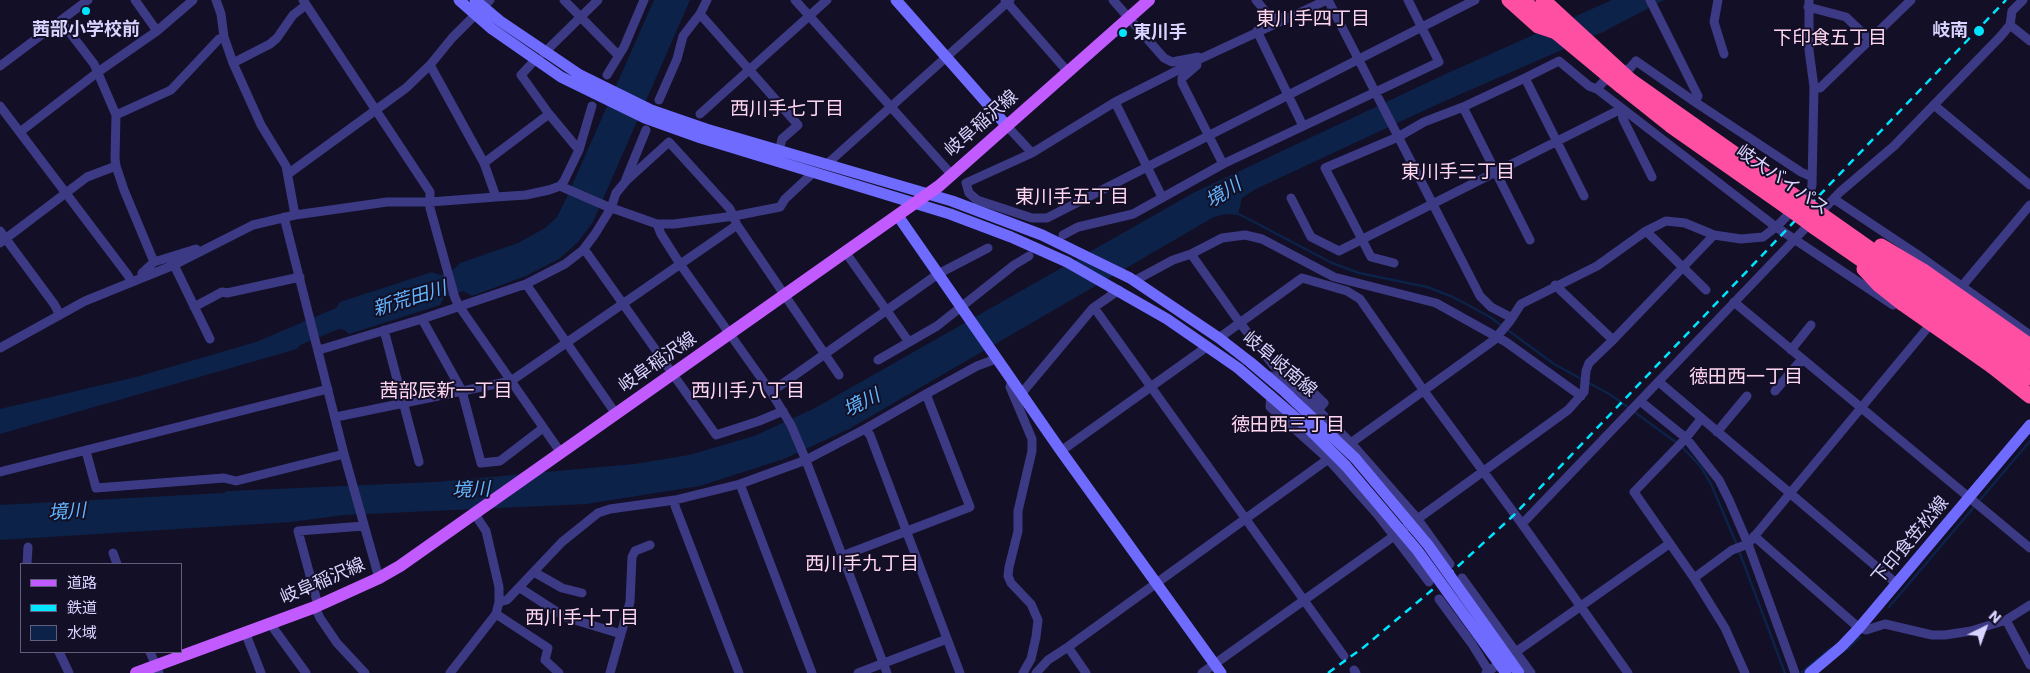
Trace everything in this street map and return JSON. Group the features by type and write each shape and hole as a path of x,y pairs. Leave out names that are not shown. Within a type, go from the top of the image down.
{"highway":[{"path":"1509,0 1538,26 1562,28 1563,10 1553,0"},
{"name":"岐大バイパス","path":"1523,0 1562,28 1626,83 1670,125 1792,202 1912,287 2030,378"},
{"name":"岐大バイパス","path":"1543,0 1562,28"},
{"path":"1846,240 1885,247 1912,287 1992,366 2030,396"},
{"path":"1912,287 2030,346"},
{"name":"岐大バイパス","path":"1912,287 2030,361"}],"main road":[{"path":"459,0 481,6 539,56 580,75 606,95 648,114"},
{"path":"896,0 1007,126"},
{"name":"岐阜稲沢線","path":"136,673 158,669 245,632 317,606 379,578 400,566 729,334 786,296 928,194 952,175 1149,0"},
{"name":"岐阜岐南線","path":"648,114 706,129 952,201 1008,221 1074,250 1132,280 1219,338 1263,372 1428,546 1519,673"},
{"name":"岐阜岐南線","path":"648,114 701,138 916,203 1011,237 1067,262 1167,318 1208,346 1271,395 1350,462 1417,550 1506,673"},
{"path":"898,216 1012,382 1218,668"},
{"name":"下印食笠松線","path":"1810,673 1841,647 1975,502 2030,425"}],"street":[{"path":"0,66 88,0"},
{"path":"135,0 157,31"},
{"path":"20,132 98,72 157,31 193,0"},
{"path":"216,0 221,14 224,37 233,64 261,125 286,166 295,215"},
{"path":"564,0 618,55"},
{"path":"579,150 549,114 521,75 598,0"},
{"path":"607,75 624,48 644,0"},
{"path":"660,100 677,59 683,36 700,14 707,0"},
{"path":"795,0 952,175"},
{"path":"700,114 827,0"},
{"path":"1113,0 1164,58 1172,62 1197,56 1202,58"},
{"path":"1256,0 1269,16 1286,18"},
{"path":"1475,0 1422,28 1359,60 1288,96 1208,136 1047,218 1032,218 977,200 969,193 966,183 1032,153 1115,102 1202,58 1327,0 1359,60 1480,296 1491,307 1511,320"},
{"path":"1063,235 1078,227 1133,214 1223,164 1352,105 1439,62 1408,0"},
{"path":"1718,0 1714,22 1724,54"},
{"path":"1814,87 1820,88 1911,0"},
{"path":"1522,524 1834,199 1894,146 2000,37 2010,25 2012,11 2023,0"},
{"path":"827,164 948,58 1007,1 1068,72"},
{"path":"233,64 270,44 305,3 377,109 430,192 430,208 457,302 543,428 555,457"},
{"path":"1350,444 1499,335 1521,304 1554,285 1596,266 1646,231 1666,221 1685,223 1714,235 1741,239 1763,237 1810,193 1812,185 1814,87 1809,50 1809,3 1846,17 1870,40"},
{"path":"1652,4 1698,96 1695,102"},
{"path":"288,174 406,88 430,65 481,6"},
{"path":"700,14 798,125 782,140 779,151"},
{"path":"61,21 98,72 116,115 114,159 124,190 154,262"},
{"path":"2010,25 2030,41"},
{"path":"1257,32 1303,126"},
{"path":"116,115 171,90 219,39 224,37"},
{"path":"1202,58 1182,78 1182,83 1223,164"},
{"path":"1394,263 1371,257 1325,168 1424,122 1463,107 1559,61 1589,86 1597,89 1776,226 2008,382 2012,382"},
{"path":"1597,89 1603,82 1630,68 1636,61 1801,172 1812,177"},
{"path":"430,65 484,163 496,197"},
{"path":"1524,78 1584,196"},
{"path":"1115,102 1162,197"},
{"path":"1934,105 2030,185"},
{"path":"0,106 132,282"},
{"path":"564,187 579,150 592,106"},
{"path":"1463,107 1530,240"},
{"path":"1291,198 1311,237 1339,251 1621,109"},
{"path":"1621,109 1622,119 1652,177"},
{"path":"484,163 549,114"},
{"path":"1007,126 1032,153"},
{"path":"626,180 646,130"},
{"path":"318,347 422,319 457,302 526,284 565,264 583,250 595,234 616,192 626,180 669,142 730,209 790,304 839,375"},
{"path":"3,241 87,177 116,166"},
{"path":"0,348 60,314 111,290 174,265 246,228 284,217 386,202 430,202 526,195 564,187 608,207 657,224 736,221 780,207 784,199 814,172"},
{"path":"1834,199 2030,335"},
{"path":"1694,578 1732,550 1748,542 2030,205"},
{"path":"284,217 336,416 344,454 379,578"},
{"path":"336,416 510,381 680,264 736,221"},
{"path":"657,224 661,234 680,264 784,412 805,459 886,673"},
{"path":"0,231 3,241 60,314"},
{"path":"1646,231 1706,290"},
{"path":"1132,280 1222,238 1245,235 1262,239 1334,278 1436,303 1499,335 1582,394"},
{"path":"1202,673 1218,668 1304,600 1568,410 1582,394 1586,370 1590,363 1714,235"},
{"path":"142,278 142,274 154,262 198,248 205,249"},
{"path":"771,392 938,274 988,248"},
{"path":"583,250 623,303 716,435 784,412"},
{"path":"846,253 909,342"},
{"path":"1191,254 1240,323 1274,365 1284,374 1292,372 1324,403 1318,410"},
{"path":"878,360 963,310 1014,265 1029,256"},
{"path":"174,265 210,339"},
{"path":"194,307 222,292 227,293 300,277"},
{"path":"1219,338 1302,278 1347,291 1360,299 1424,391 1628,673"},
{"path":"526,284 616,414"},
{"path":"1554,285 1613,340"},
{"path":"1021,394 1093,308 1116,288"},
{"path":"1734,302 2030,548"},
{"path":"1098,313 1344,656"},
{"path":"422,319 462,391 481,463 500,461 543,428"},
{"path":"1791,350 1811,324"},
{"path":"384,330 418,462"},
{"path":"1061,450 1208,346"},
{"path":"499,602 507,600 562,542 598,513 610,509 675,500 740,484 805,459 865,429 995,356"},
{"path":"1776,391 1802,359"},
{"path":"1263,372 1299,391 1318,410 1417,518 1450,564"},
{"path":"1012,382 1010,387 1032,439 1032,451 1018,511 1018,531 1008,576 1011,583 1032,604 1038,620 1031,659 1023,673"},
{"path":"1659,382 1898,584"},
{"path":"0,472 328,388"},
{"path":"842,556 970,507 926,394"},
{"path":"1271,395 1270,407 1330,458 1377,514 1429,582"},
{"path":"1716,432 1747,396"},
{"path":"1638,403 1685,439 1719,480 1748,542 1796,673"},
{"path":"1701,419 1675,450 1634,492 1694,578 1725,628 1745,673"},
{"path":"865,429 870,435 960,673"},
{"path":"86,451 96,488 224,478 236,481 344,454"},
{"path":"1036,673 1048,660 1330,458"},
{"path":"740,484 812,673"},
{"path":"675,500 675,506 739,673"},
{"path":"450,673 496,614 499,602 499,587 486,531 475,513"},
{"path":"364,525 298,531 320,618 337,643 365,673"},
{"path":"1748,542 1859,628 1866,630 1885,624 1932,635 1945,635 1971,631 2006,620 2030,606"},
{"path":"610,673 630,602 632,557 635,551 650,544"},
{"path":"1439,599 1472,644 1488,672 1669,544"},
{"path":"27,563 28,547"},
{"path":"113,552 117,563"},
{"path":"534,572 562,588 582,593"},
{"path":"1462,578 1531,673"},
{"path":"520,588 565,617 621,634"},
{"path":"496,614 548,648 546,660 560,673"},
{"path":"2006,620 2030,664"},
{"path":"272,622 274,629 306,673"},
{"path":"245,632 261,673"},
{"path":"858,673 947,639"},
{"path":"1068,646 1086,673"},
{"path":"60,653 69,673"},
{"path":"150,653 158,669"}],"water":[{"name":"新荒田川","path":"654,0 690,0 593,222 578,242 559,259 526,276 472,296 463,291 444,298 440,305 349,334 339,329 300,345 297,349 0,434 0,409 136,377 256,342 336,308 340,302 432,272 440,275 453,270 460,263 518,243 545,228 557,217 566,199"},
{"name":"境川","path":"1612,0 1664,0 1603,32 1438,104 1256,189 1242,198 1238,215 1226,214 1214,217 849,429 784,459 700,486 586,504 344,515 291,522 0,540 0,505 223,493 228,491 435,482 634,464 689,455 754,436 815,408 1195,192 1450,72"}],"waterway":[{"path":"1237,213 1332,263 1359,273 1427,287 1453,297 1490,317 1554,364 1611,395 1629,408"},
{"path":"1633,411 1677,443"},
{"path":"1889,607 2030,441"},
{"path":"1682,447 1701,467 1711,484 1737,545"},
{"path":"1739,551 1785,673"},
{"path":"1847,649 1860,637"},
{"path":"1802,672 1831,648"}],"railway":[{"path":"1328,673 1364,647 1432,590 1514,515 2006,0"}],"place":[{"name":"茜部小学校前","path":"86,11"},
{"name":"岐南","path":"1979,31"},
{"name":"東川手","path":"1123,33"}],"district":[{"name":"東川手四丁目","path":"1313,20"},
{"name":"下印食五丁目","path":"1830,39"},
{"name":"西川手七丁目","path":"787,110"},
{"name":"東川手三丁目","path":"1458,173"},
{"name":"東川手五丁目","path":"1072,198"},
{"name":"徳田西一丁目","path":"1746,378"},
{"name":"茜部辰新一丁目","path":"446,392"},
{"name":"西川手八丁目","path":"748,392"},
{"name":"徳田西三丁目","path":"1288,426"},
{"name":"西川手九丁目","path":"862,565"},
{"name":"西川手十丁目","path":"582,619"}]}
